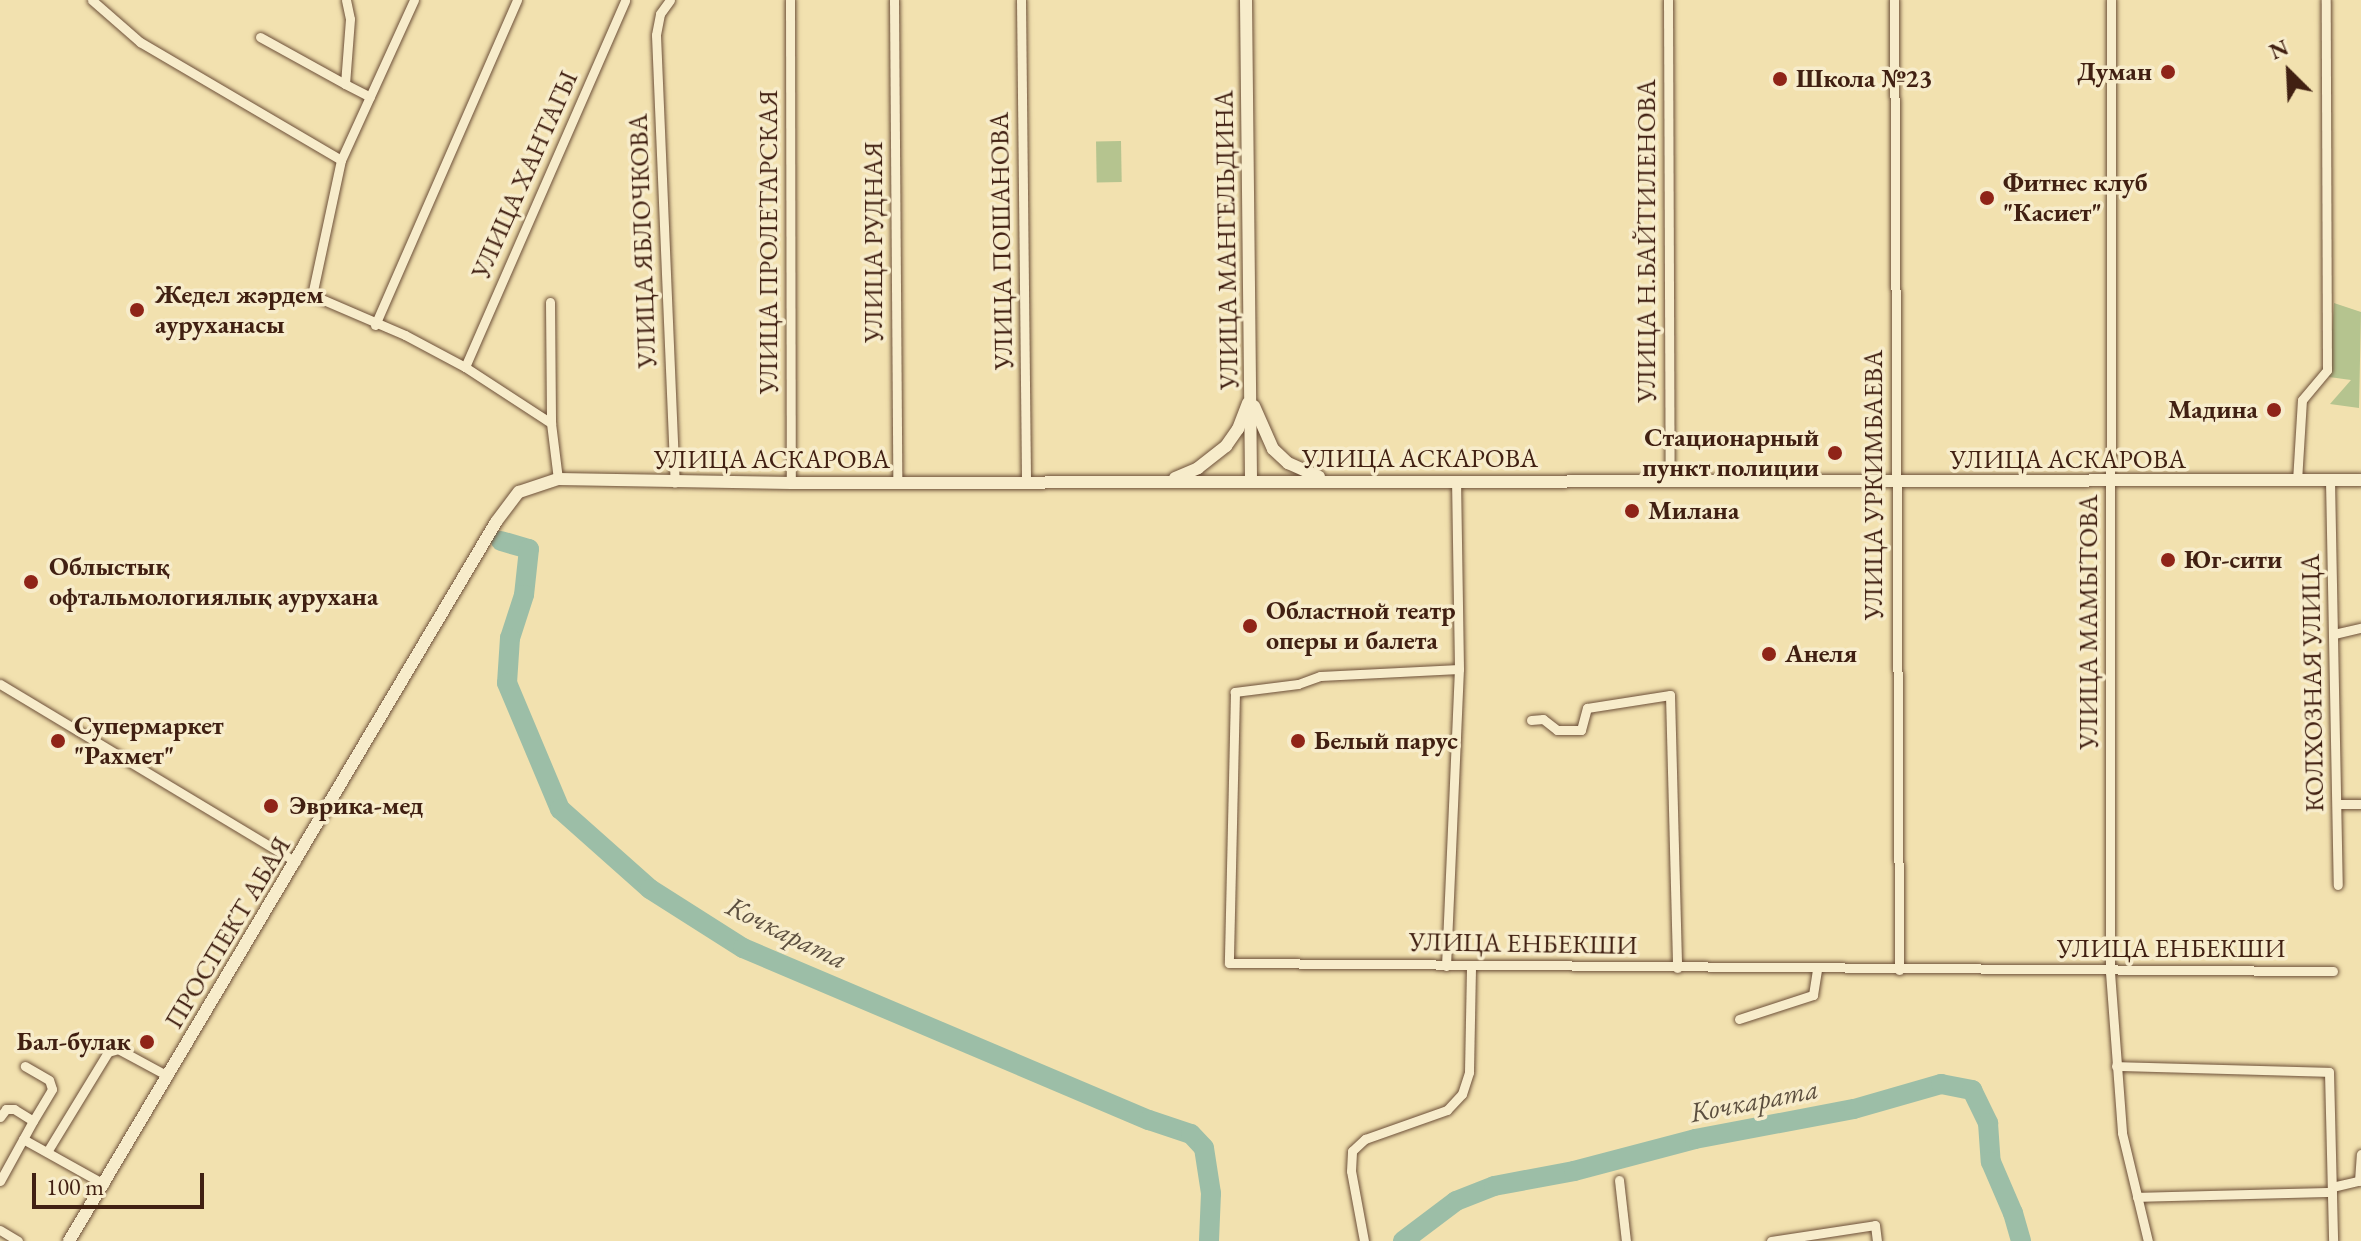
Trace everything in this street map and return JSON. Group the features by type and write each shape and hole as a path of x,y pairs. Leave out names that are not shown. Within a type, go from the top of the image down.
{"main road":[{"name":"УЛИЦА МАНГЕЛЬДИНА","path":"1246,0 1251,480"},
{"path":"1251,397 1273,449 1288,463 1330,481"},
{"path":"1169,481 1198,468 1226,446 1238,429 1251,397"},
{"name":"УЛИЦА АСКАРОВА","path":"496,522 519,492 558,479 675,483 2361,480"},
{"name":"ПРОСПЕКТ АБАЯ","path":"69,1241 496,522"}],"street":[{"path":"92,0 140,42 341,160"},
{"path":"345,84 350,19 346,0"},
{"path":"414,0 341,160 312,295 375,325 405,335 465,367 551,423"},
{"path":"375,325 517,0"},
{"name":"УЛИЦА ХАНТАГЫ","path":"465,367 625,0"},
{"name":"УЛИЦА ЯБЛОЧКОВА","path":"670,0 660,14 656,35 675,483"},
{"name":"УЛИЦА ПРОЛЕТАРСКАЯ","path":"790,0 791,483"},
{"name":"УЛИЦА РУДНАЯ","path":"894,0 897,483"},
{"name":"УЛИЦА ПОШАНОВА","path":"1021,0 1026,483"},
{"name":"УЛИЦА Н.БАЙТИЛЕНОВА","path":"1668,0 1670,482"},
{"name":"УЛИЦА УРКИМБАЕВА","path":"1894,0 1899,970"},
{"name":"УЛИЦА МАМЫТОВА","path":"2111,0 2111,382 2108,386 2112,482 2110,972 2122,1133 2148,1241"},
{"path":"2297,481 2302,400 2327,370 2326,0"},
{"path":"260,37 370,97"},
{"path":"550,302 551,423 558,479"},
{"name":"КОЛХОЗНАЯ УЛИЦА","path":"2330,480 2338,885"},
{"path":"1446,966 1459,669 1456,483"},
{"path":"2334,634 2361,628"},
{"name":"УЛИЦА ЕНБЕКШИ","path":"1459,669 1320,676 1298,684 1235,692 1229,963 2110,972 2333,971"},
{"path":"0,684 296,862"},
{"path":"1531,720 1543,719 1557,730 1581,730 1587,708 1670,695 1677,968"},
{"path":"2338,804 2361,804"},
{"path":"1364,1241 1351,1171 1352,1151 1365,1139 1447,1110 1462,1094 1469,1072 1471,966"},
{"path":"1739,1019 1813,995 1817,969"},
{"path":"47,1152 108,1052 118,1049 168,1076"},
{"path":"0,1181 52,1084 25,1066"},
{"path":"2116,1066 2329,1072 2333,1241"},
{"path":"0,1117 6,1109 14,1109 33,1121"},
{"path":"23,1139 104,1184"},
{"path":"2137,1197 2332,1190 2359,1181 2361,1154"},
{"path":"1619,1180 1626,1241"},
{"path":"1771,1241 1875,1225 1877,1241"},
{"path":"0,1230 18,1241"}],"green space":[{"path":"1096,141 1121,141 1122,182 1097,182"},
{"path":"2334,303 2361,312 2359,408 2330,404 2351,380 2329,377"}],"waterway":[{"name":"Кочкарата","path":"501,541 529,549 524,595 510,638 507,683 560,809 650,889 743,948 1149,1120 1191,1134 1204,1148 1211,1193 1209,1241"},
{"name":"Кочкарата","path":"1403,1241 1456,1201 1494,1186 1574,1171 1695,1139 1854,1109 1941,1084 1972,1090 1988,1123 1991,1162 2013,1213 2021,1241"}],"place":[{"name":"Думан","path":"2168,72"},
{"name":"Школа №23","path":"1780,79"},
{"name":"Фитнес клуб \"Касиет\"","path":"1987,198"},
{"name":"Жедел жәрдем ауруханасы","path":"137,310"},
{"name":"Мадина","path":"2274,410"},
{"name":"Стационарный пункт полиции","path":"1835,453"},
{"name":"Милана","path":"1632,511"},
{"name":"Юг-сити","path":"2168,560"},
{"name":"Облыстық офтальмологиялық аурухана","path":"31,582"},
{"name":"Областной театр оперы и балета","path":"1250,626"},
{"name":"Анеля","path":"1769,654"},
{"name":"Супермаркет \"Рахмет\"","path":"58,741"},
{"name":"Белый парус","path":"1298,741"},
{"name":"Эврика-мед","path":"271,806"},
{"name":"Бал-булак","path":"147,1042"}]}
